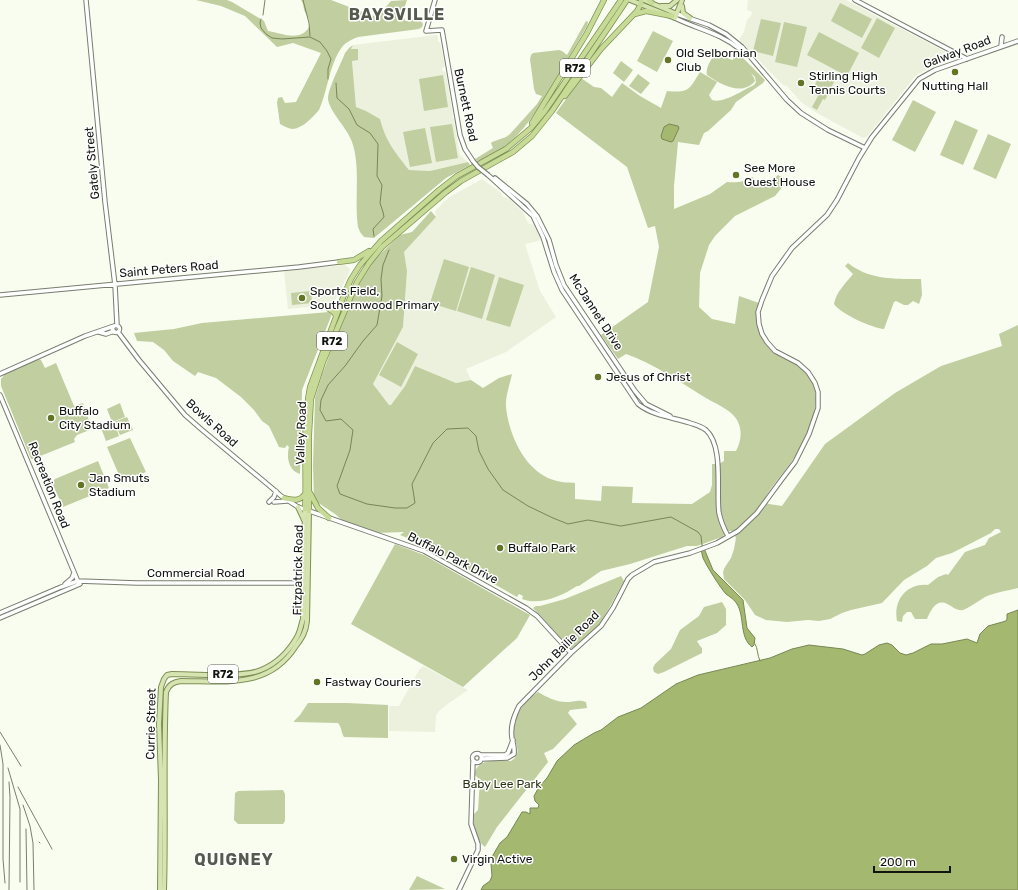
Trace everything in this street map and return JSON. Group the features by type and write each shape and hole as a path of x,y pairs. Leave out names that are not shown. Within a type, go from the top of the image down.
{"highway":[{"path":"526,133 587,33 604,0"},
{"name":"R72","path":"526,133 545,111 621,0"},
{"name":"R72","path":"552,111 629,0"},
{"path":"552,111 557,108 601,49 637,11 641,1"},
{"path":"631,17 639,12 646,11 675,15"},
{"name":"Valley Road","path":"307,492 311,399 324,362 354,288 369,263 382,247 461,181 519,148 532,136 552,111"},
{"name":"Valley Road","path":"307,510 308,399 314,375 344,295 356,270 381,241 449,182 506,149 526,133"},
{"path":"339,262 358,259 381,241"},
{"path":"339,310 345,307 354,288"},
{"path":"329,309 334,312 336,316"},
{"path":"286,500 296,500 302,498 307,492 329,518"}],"main road":[{"path":"629,0 669,6 678,0"},
{"path":"675,15 678,0"},
{"path":"675,15 683,0"},
{"path":"683,0 682,12 690,18"},
{"path":"641,1 675,15"},
{"path":"652,3 675,15"},
{"path":"298,507 304,522"},
{"name":"Fitzpatrick Road","path":"303,620 306,583 304,522 307,510"},
{"name":"Fitzpatrick Road","path":"306,630 307,510"},
{"name":"Currie Street","path":"160,890 161,780 159,724 160,687 164,679 167,675 172,674 243,674 260,671 275,663 286,652 297,637 303,620"},
{"name":"Currie Street","path":"164,890 166,814 164,724 166,692 168,687 174,682 234,681 252,678 270,672 284,662 306,630"}],"street":[{"name":"Gately Street","path":"86,0 105,202 115,284 115,325 120,329 116,332"},
{"name":"Burnett Road","path":"435,0 426,31 442,30 460,135 473,161 488,175"},
{"path":"855,0 968,59"},
{"path":"675,15 690,18 726,34 736,42 801,113 828,130 865,148"},
{"path":"675,15 723,37 745,53"},
{"path":"1001,46 1002,37"},
{"name":"Galway Road","path":"865,148 872,137 919,79 930,72 956,62 1018,41"},
{"path":"955,53 957,56 956,62"},
{"name":"John Bailie Road","path":"480,759 508,758 514,754 512,722 519,706 600,626 613,608 628,579 632,575 654,562 708,547 738,531 757,513 795,462 808,438 818,408 818,392 815,383 808,372 798,363 775,350 767,342 762,334 758,319 758,312 772,276 786,255 827,215 837,200 865,148"},
{"name":"McJannet Drive","path":"488,175 537,220"},
{"name":"McJannet Drive","path":"488,175 503,184 534,211 554,272 562,290 638,404 660,415 702,427 714,440 717,454 719,513 728,536"},
{"path":"503,184 507,192"},
{"name":"Saint Peters Road","path":"0,296 339,262"},
{"path":"0,374 85,336 115,325"},
{"path":"99,332 106,334 116,332"},
{"name":"Bowls Road","path":"116,332 185,415 286,500 307,510"},
{"name":"Recreation Road","path":"0,394 78,583"},
{"path":"269,502 274,497 276,491"},
{"path":"274,502 286,500"},
{"name":"Buffalo Park Drive","path":"307,510 371,534 398,541 424,551 519,604 537,616 571,653"},
{"path":"61,587 71,579 74,573"},
{"name":"Commercial Road","path":"0,613 61,587 84,582 306,583"},
{"path":"0,618 78,583"},
{"path":"473,760 475,762 480,759 505,755 510,750 513,740"},
{"path":"459,890 478,850 478,844 472,824 473,755 477,753 480,759"},
{"path":"473,771 480,759"}],"shaded area":[{"path":"748,0 846,0 944,51 946,54 945,60 916,75 867,137 863,138 815,112 801,102 787,86 783,85 739,40 752,12 747,10"},
{"path":"436,35 438,36 438,42 440,42 445,66 442,70 446,73 452,116 454,119 460,155 468,162 430,171 409,170 390,146 384,134 380,119 356,107 351,48 353,45"},
{"path":"669,124 678,126 679,128 673,141 671,142 662,139 661,136 664,127"},
{"path":"482,179 501,193 503,197 508,198 523,212 528,223 534,225 542,240 525,244 540,291 556,317 506,352 466,369 471,380 456,383 415,366 405,386 391,405 389,405 373,384 403,327 407,271 404,252 436,217 435,211 448,198"},
{"path":"345,265 350,269 349,273 333,304 288,309 284,271"},
{"path":"701,546 703,546 713,570 743,600 747,628 755,638 754,645 752,647 745,638 741,615 737,604 726,594 707,566 703,558"},
{"path":"1018,610 1018,890 481,890 483,886 490,881 492,876 491,864 493,855 500,843 507,837 522,812 530,814 530,808 538,808 539,805 535,801 534,796 557,761 574,745 601,730 618,717 641,708 676,684 698,675 770,658 792,649 809,645 843,649 862,655 879,645 887,643 892,645 900,653 906,655 931,644 942,644 967,639 977,643 980,634 988,626 1006,621 1007,614"},
{"path":"423,666 468,690 439,711 436,716 435,732 389,731 389,706 399,706 419,670"}],"green space":[{"path":"196,0 227,0 264,21 268,31 292,36 297,36 305,32 310,24 301,0 331,0 373,16 379,10 385,8 391,1 407,0 402,15 405,21 413,19 421,21 423,24 419,29 358,37 345,44 334,62 319,110 304,124 297,128 291,129 280,124 277,103 278,98 282,97 285,103 296,102 321,53 293,43 277,47 245,16 221,6"},
{"path":"840,3 872,19 862,38 831,21"},
{"path":"877,18 895,28 879,58 861,48"},
{"path":"761,19 781,23 773,56 753,51"},
{"path":"586,21 588,22 587,26 534,115 504,147 477,161 475,159 493,148 492,142 510,134 537,104 542,96 536,94 534,89 530,59 531,55 533,53 559,50 567,55"},
{"path":"784,22 807,27 797,67 775,62"},
{"path":"653,31 673,41 657,72 637,61"},
{"path":"819,32 859,53 847,76 807,55"},
{"path":"353,45 351,49 358,49 358,60 352,61 356,107 380,119 388,140 409,170 430,171 468,162 470,165 446,178 374,238 364,237 358,227 355,152 347,131 329,104 328,99 332,83 345,53"},
{"path":"736,51 765,80 736,102 731,110 704,133 699,145 678,142 674,186 674,209 710,194 727,182 740,182 752,177 763,187 778,175 788,180 775,196 735,216 715,236 709,245 700,273 699,307 712,319 735,324 739,296 759,303 758,328 763,340 774,352 796,363 805,370 811,378 814,387 816,396 815,406 811,425 803,444 763,501 769,504 782,506 825,444 895,393 941,366 1002,346 999,334 1018,325 1018,588 989,595 963,610 959,610 947,604 941,603 934,606 927,619 915,619 911,612 907,612 903,616 902,622 897,621 897,606 903,594 914,587 928,585 938,577 946,574 948,575 965,552 985,545 989,538 1001,532 999,529 995,529 991,533 952,553 936,558 927,566 904,580 882,603 851,610 830,619 819,621 808,620 787,622 766,620 755,615 745,600 724,579 723,572 731,558 736,538 733,531 728,531 722,537 697,546 687,546 630,564 601,571 579,586 550,599 543,601 529,601 522,599 523,596 519,594 517,597 425,545 400,535 404,532 376,533 343,521 314,500 313,465 315,398 334,343 360,281 372,262 400,235 412,232 431,211 436,217 404,252 407,271 403,327 373,384 389,405 391,405 405,386 415,366 456,383 471,380 483,388 499,378 512,374 506,407 515,441 528,462 536,471 557,481 575,483 575,499 601,501 602,486 633,487 632,503 692,504 710,492 712,485 712,464 719,464 724,461 724,451 736,451 741,433 739,424 729,411 657,368 626,354 618,359 601,335 648,302 659,247 655,226 648,228 627,167 556,113 581,78 594,87 601,88 612,97 622,83 640,96 661,108 667,91 684,91 688,89 700,72 717,82 709,95 712,100 722,100 754,85 756,82 755,77 751,73 755,81 750,86 738,89 724,85 707,75 709,63 717,53 733,60 733,53"},
{"path":"621,61 633,70 624,82 613,73"},
{"path":"822,71 836,78 825,100 823,99 817,110 812,107 818,96 811,92"},
{"path":"638,74 650,83 641,94 629,86"},
{"path":"443,75 448,107 424,111 419,79"},
{"path":"913,100 936,112 915,152 892,140"},
{"path":"955,120 978,130 963,165 940,155"},
{"path":"452,124 458,158 436,162 430,127"},
{"path":"425,128 432,163 410,167 403,132"},
{"path":"988,134 1011,144 996,179 973,169"},
{"path":"444,259 469,267 456,311 430,303"},
{"path":"848,263 856,269 873,276 921,279 922,295 919,304 913,301 908,305 904,305 896,301 894,302 884,329 857,320 843,312 834,304 844,284 853,274 845,266"},
{"path":"471,267 495,275 482,319 457,311"},
{"path":"499,277 524,285 510,327 486,320"},
{"name":"Sports Field, Southernwood Primary","path":"311,291 312,303 292,305 291,293"},
{"path":"329,312 332,314 302,390 300,474 293,470 289,464 289,447 287,445 285,448 279,447 269,426 262,421 254,410 241,397 216,378 198,372 195,376 173,361 164,350 153,342 137,341 134,333 174,329 202,323"},
{"path":"397,342 418,354 401,387 379,375"},
{"name":"Buffalo City Stadium","path":"39,359 45,368 56,363 74,406 83,403 92,429 77,435 74,439 75,442 31,459 1,386 1,379 5,374"},
{"path":"120,403 125,417 112,422 107,409"},
{"path":"127,417 133,430 120,435 114,422"},
{"path":"114,422 119,436 106,441 101,428"},
{"path":"130,438 146,472 122,482 107,447"},
{"name":"Jan Smuts Stadium","path":"98,461 109,488 63,507 52,483 55,479"},
{"path":"395,544 424,555 530,615 517,638 463,687 351,624"},
{"path":"621,576 624,581 602,621 573,648 570,649 533,608 565,599"},
{"path":"722,602 726,609 726,625 717,633 697,641 702,648 702,653 664,672 658,674 654,672 653,668 655,664 671,649 680,630 699,616 704,607"},
{"name":"Baby Lee Park","path":"538,692 559,701 583,701 586,702 587,708 570,710 568,713 577,724 553,749 544,753 548,762 497,827 485,847 482,845 478,837 474,823 473,815 478,810 480,780 474,774 476,769 484,762 511,761 515,757 518,750 514,736 517,717 523,705"},
{"path":"308,703 388,705 388,738 344,737 338,723 294,722"},
{"path":"283,790 285,794 285,821 283,824 238,824 234,820 235,793 238,791"},
{"path":"417,876 445,889 409,890"}],"waterway":[{"path":"263,15 265,0"},
{"path":"303,0 309,23 310,36"},
{"path":"261,19 261,28 272,38 282,39 310,37 320,42 331,59 328,69 328,79"},
{"path":"336,83 337,98 349,109 357,125 370,133 378,144 377,176 382,185 380,203 384,217 373,229 374,236"},
{"path":"389,250 383,265 381,279 382,296 377,325 328,385 321,400 320,410 326,421 341,419 353,430 350,450 337,486 340,494 367,504 407,508 415,503 412,484 433,443 447,429 468,428 476,436 479,451 488,469 503,490 528,506 568,524 588,520 621,526 671,517 698,532 701,536 702,545"},
{"path":"755,644 760,661"}],"railway":[{"path":"0,732 21,766"},
{"path":"0,745 3,764 3,859 5,883"},
{"path":"8,768 20,809 20,882"},
{"path":"9,782 9,890"},
{"path":"18,787 52,849"},
{"path":"23,805 30,826 33,843 34,890"},
{"path":"26,829 27,890"}],"place":[{"name":"Old Selbornian Club","path":"668,60"},
{"name":"Nutting Hall","path":"955,72"},
{"name":"Stirling High Tennis Courts","path":"801,83"},
{"name":"See More Guest House","path":"736,175"},
{"name":"Sports Field, Southernwood Primary","path":"302,298"},
{"name":"Jesus of Christ","path":"598,377"},
{"name":"Buffalo City Stadium","path":"51,418"},
{"name":"Jan Smuts Stadium","path":"81,485"},
{"name":"Buffalo Park","path":"500,548"},
{"name":"Fastway Couriers","path":"317,682"},
{"name":"Virgin Active","path":"454,859"}],"district":[{"name":"BAYSVILLE","path":"397,14"},
{"name":"QUIGNEY","path":"234,859"}]}
